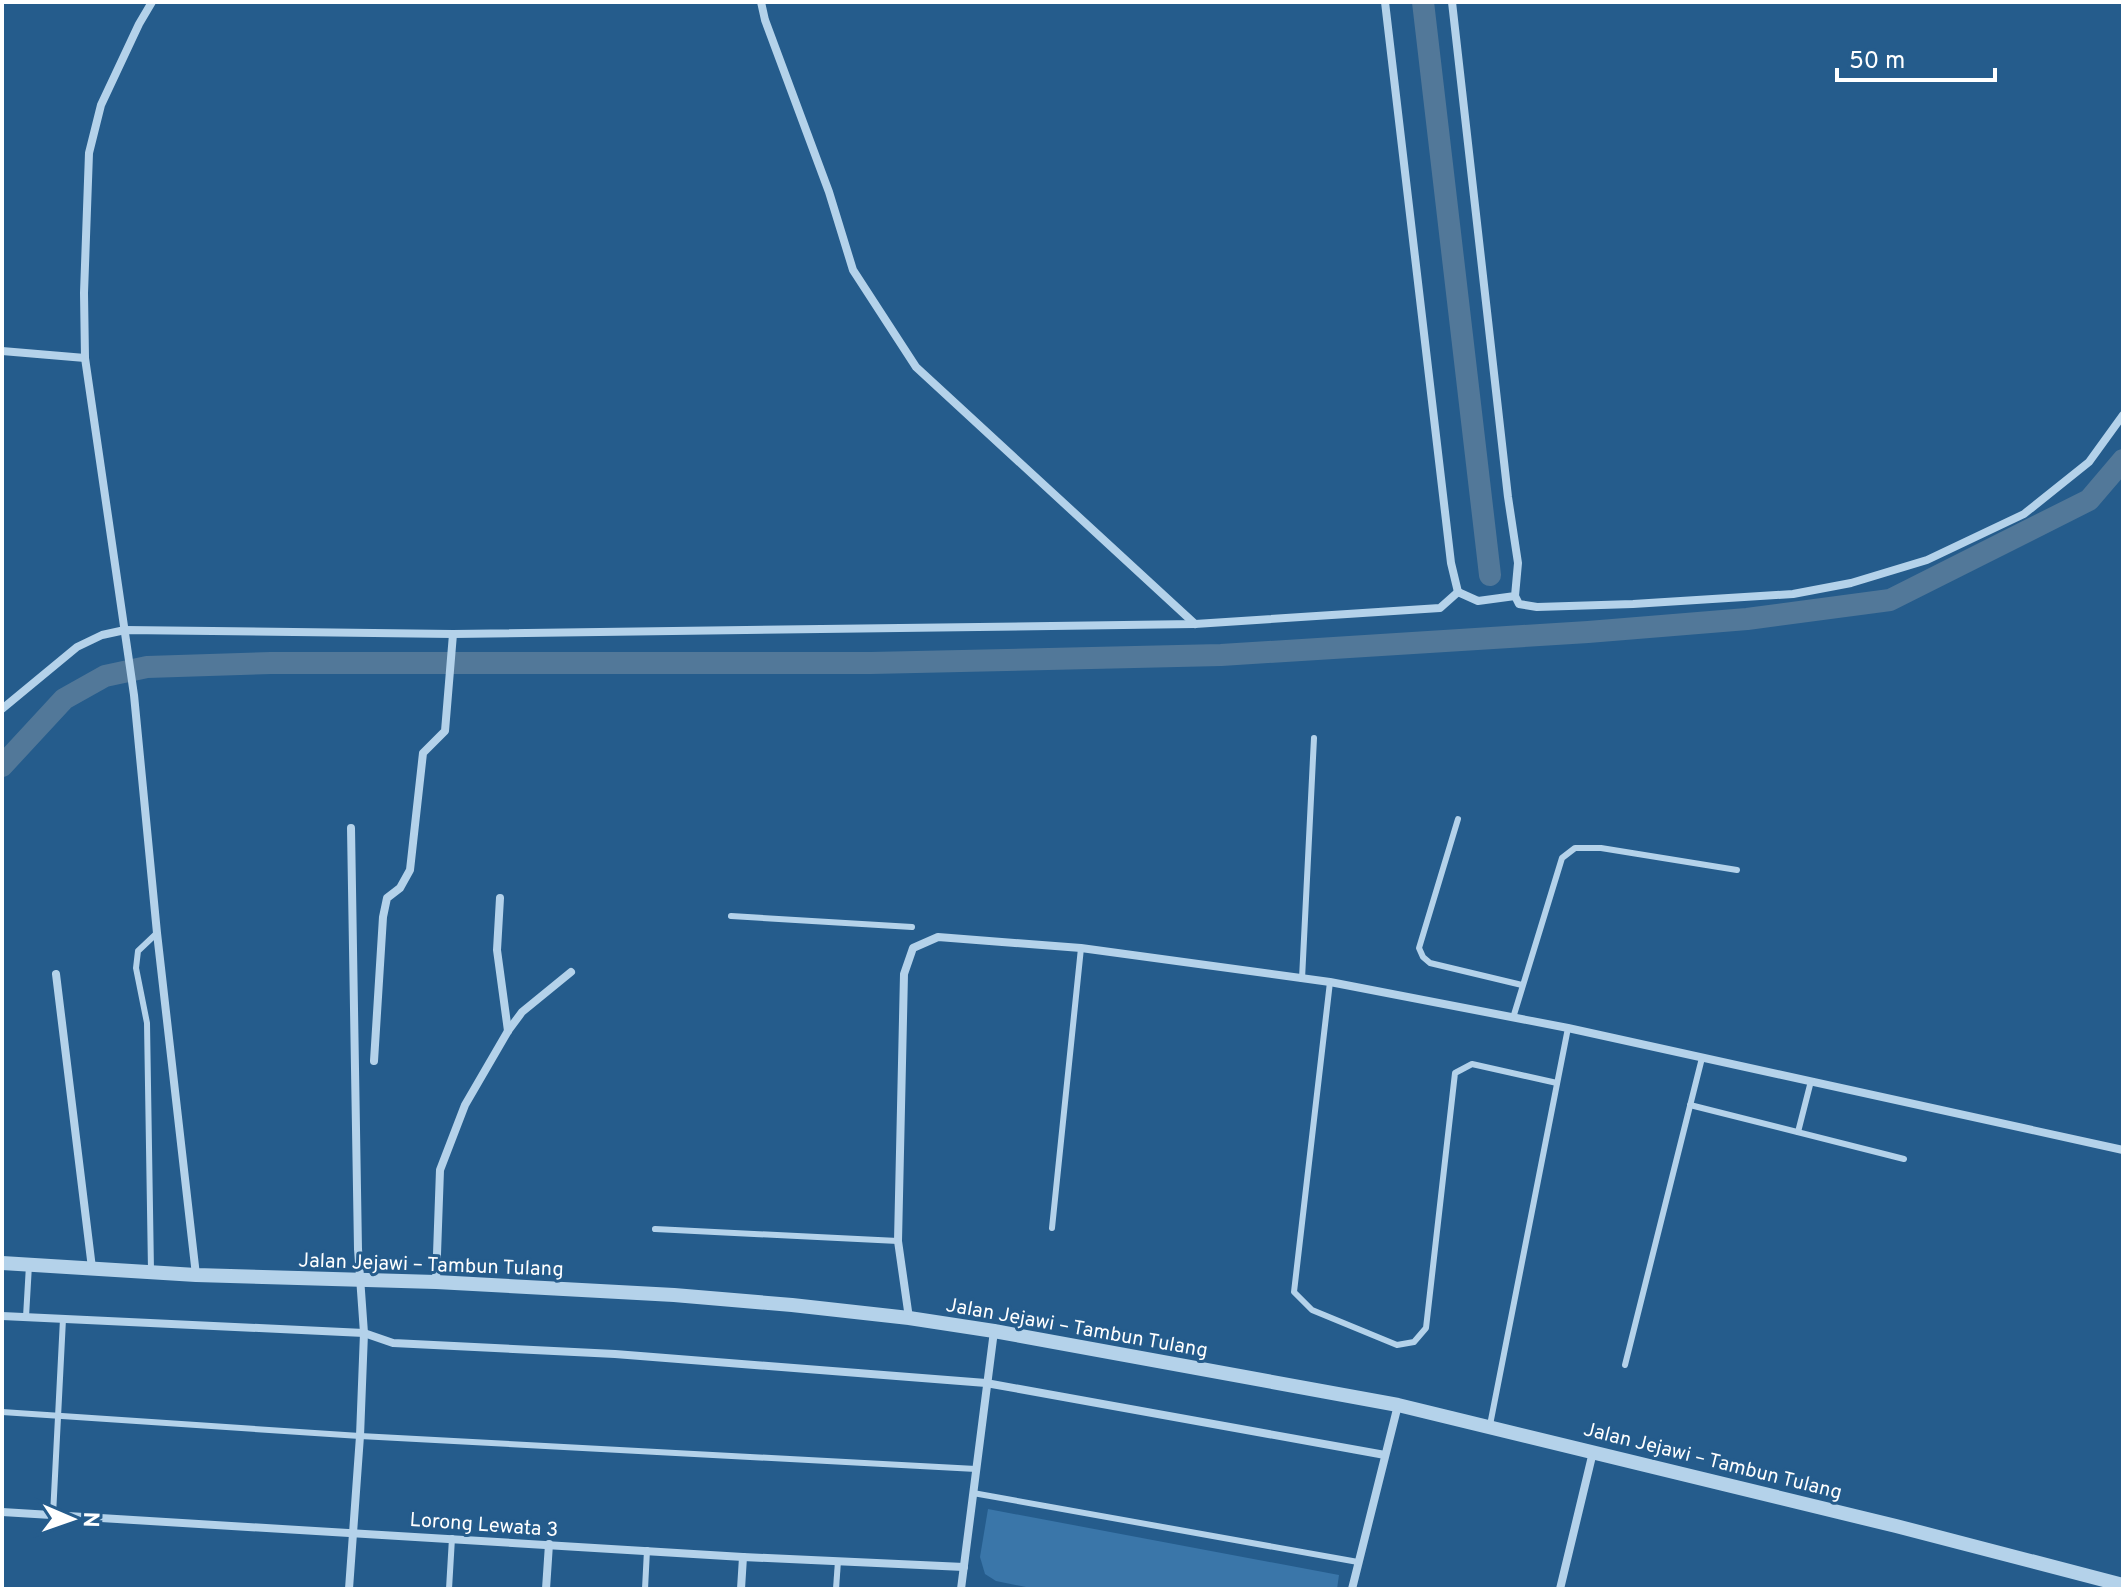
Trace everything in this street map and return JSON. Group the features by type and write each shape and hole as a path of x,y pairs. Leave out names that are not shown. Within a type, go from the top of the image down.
{"street":[{"path":"152,2 101,105 89,153 85,358 134,695 157,933 196,1275"},
{"path":"761,2 829,192 853,270 916,367 1195,624"},
{"path":"1385,2 1451,563 1458,592"},
{"path":"1452,2 1518,563 1515,596 1519,604 1537,607 1633,604 1793,594 1851,583 1927,560 2024,514 2089,462 2123,415"},
{"path":"2,351 85,358"},
{"path":"2,709 77,647 102,635 125,630 453,634 1195,624 1440,608 1458,592"},
{"path":"1458,592 1478,601 1515,596"},
{"path":"374,1061 383,917 387,898 400,888 410,870 423,753 445,731 453,634"},
{"path":"349,1589 364,1333 359,1280 351,828"},
{"path":"500,898 497,950 508,1031"},
{"path":"909,1318 898,1241 904,974 913,948 938,937 1081,948 1330,982 1568,1028 2123,1150"},
{"path":"436,1282 440,1170 465,1105 522,1012 571,972"},
{"path":"56,974 92,1268"},
{"name":"Jalan Jejawi – Tambun Tulang","path":"2,1263 196,1275 436,1282 674,1295 909,1318 1398,1405 2123,1585"},
{"path":"2,1316 364,1333 393,1343 615,1354 986,1383 1385,1455"},
{"path":"961,1589 994,1331"},
{"path":"1352,1589 1398,1405"},
{"path":"1560,1589 1593,1451"},
{"name":"Lorong Lewata 3","path":"2,1512 743,1557 964,1567"},
{"path":"546,1589 549,1544"},
{"path":"741,1589 743,1557"}],"lane":[{"path":"1302,979 1314,738"},
{"path":"1458,819 1419,948 1430,963 1522,985"},
{"path":"1513,1018 1562,858 1575,848 1601,848 1737,870"},
{"path":"731,916 912,927"},
{"path":"151,1271 147,1023 136,968 138,951 157,933"},
{"path":"1052,1228 1081,948"},
{"path":"1330,982 1294,1292 1312,1310 1397,1345 1414,1342 1426,1328 1455,1073 1472,1064 1557,1083"},
{"path":"1490,1427 1568,1028"},
{"path":"1625,1365 1702,1058"},
{"path":"1798,1132 1811,1081"},
{"path":"1690,1105 1904,1159"},
{"path":"655,1229 898,1241"},
{"path":"26,1317 29,1265"},
{"path":"53,1515 63,1319"},
{"path":"2,1412 360,1436 976,1469"},
{"path":"973,1493 1358,1562"},
{"path":"449,1589 452,1538"},
{"path":"645,1589 647,1550"},
{"path":"836,1589 838,1561"}],"shaded area":[{"path":"988,1509 1339,1575 1337,1589 1036,1589 996,1581 985,1574 980,1557"}],"waterway":[{"path":"1423,2 1490,575"},
{"path":"2,766 64,699 105,676 147,667 271,663 871,663 1221,655 1747,619 1890,600 2089,500 2123,460"}]}
